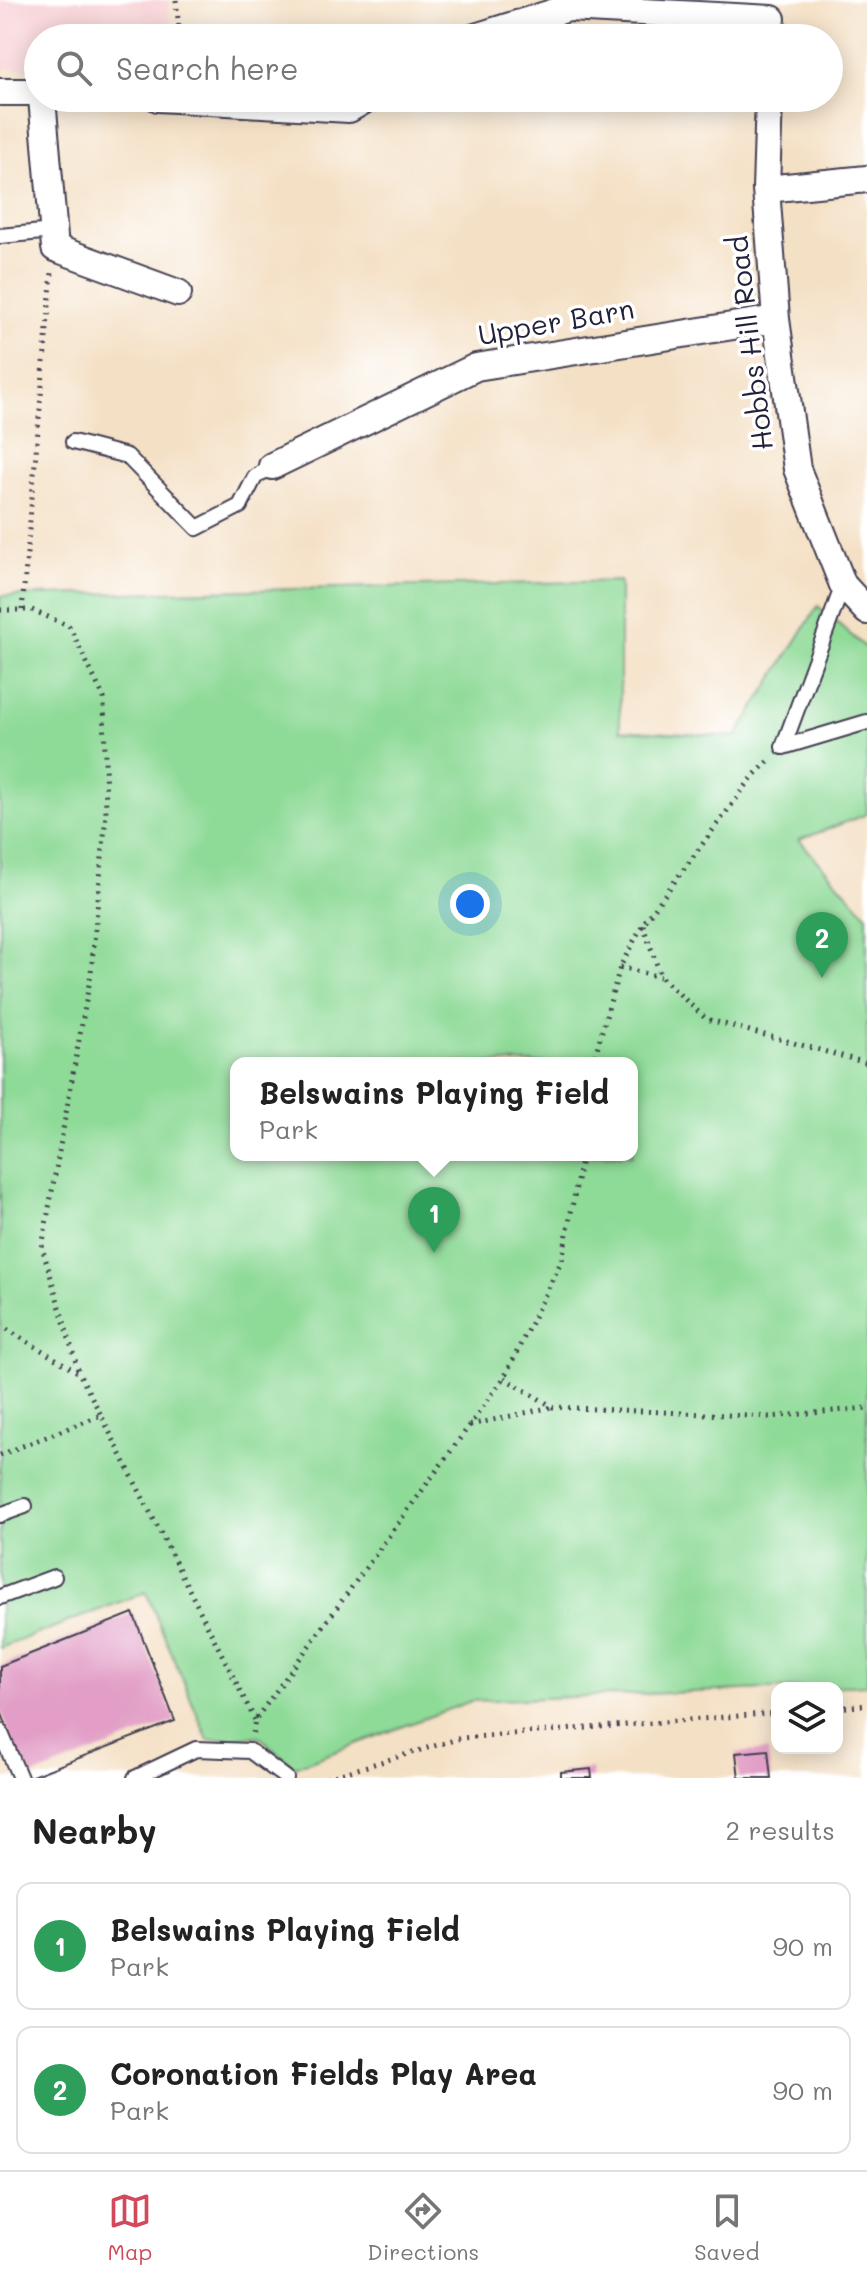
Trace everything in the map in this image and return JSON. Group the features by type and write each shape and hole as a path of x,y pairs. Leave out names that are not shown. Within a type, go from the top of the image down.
{"street":[{"path":"517,24 568,8 772,19"},
{"path":"0,92 24,92"},
{"path":"43,112 54,240 178,293"},
{"name":"Hobbs Hill Road","path":"769,112 766,189 776,319 797,469 843,585 867,611"},
{"path":"766,189 867,179"},
{"name":"Upper Barn","path":"272,466 476,367 776,319"}],"lane":[{"path":"0,236 54,240"},
{"path":"73,442 127,456 197,528 240,506 255,477 272,466"},
{"path":"783,747 843,585"},
{"path":"783,747 867,722"},
{"path":"0,1515 25,1506"},
{"path":"0,1597 54,1577"},
{"path":"0,1731 20,1778"},
{"path":"135,1778 196,1749 250,1751 286,1778"}],"path":[{"path":"176,0 179,24"},
{"path":"22,610 54,240"},
{"path":"0,610 32,610 69,626 104,698 106,815 91,973 42,1247 79,1373 255,1720"},
{"path":"595,1057 620,967 643,924 754,775 783,747"},
{"path":"643,924 661,977 706,1019 867,1063"},
{"path":"620,967 661,977"},
{"path":"250,1751 255,1720 504,1378 562,1260 581,1161"},
{"path":"0,1325 79,1373"},
{"path":"504,1378 553,1407"},
{"path":"470,1425 553,1407 770,1417 867,1408"},
{"path":"0,1455 101,1415"},
{"path":"843,1707 867,1705"},
{"path":"327,1778 461,1738 771,1713"}],"shaded area":[{"path":"0,0 169,0 171,24 24,24 24,69 0,69"}],"green space":[{"path":"620,581 620,730 736,737 818,606 867,649 867,814 799,840 867,915 867,1685 771,1682 771,1689 471,1701 294,1767 259,1736 208,1740 146,1592 0,1648 0,596"}],"building":[{"path":"133,1613 175,1721 27,1778 0,1709 0,1666"},
{"path":"768,1750 771,1778 739,1778 736,1753"},
{"path":"591,1769 592,1778 561,1778 561,1772"}],"place":[{"name":"Coronation Fields Play Area","path":"822,978"},
{"name":"Belswains Playing Field","path":"434,1253"}]}
